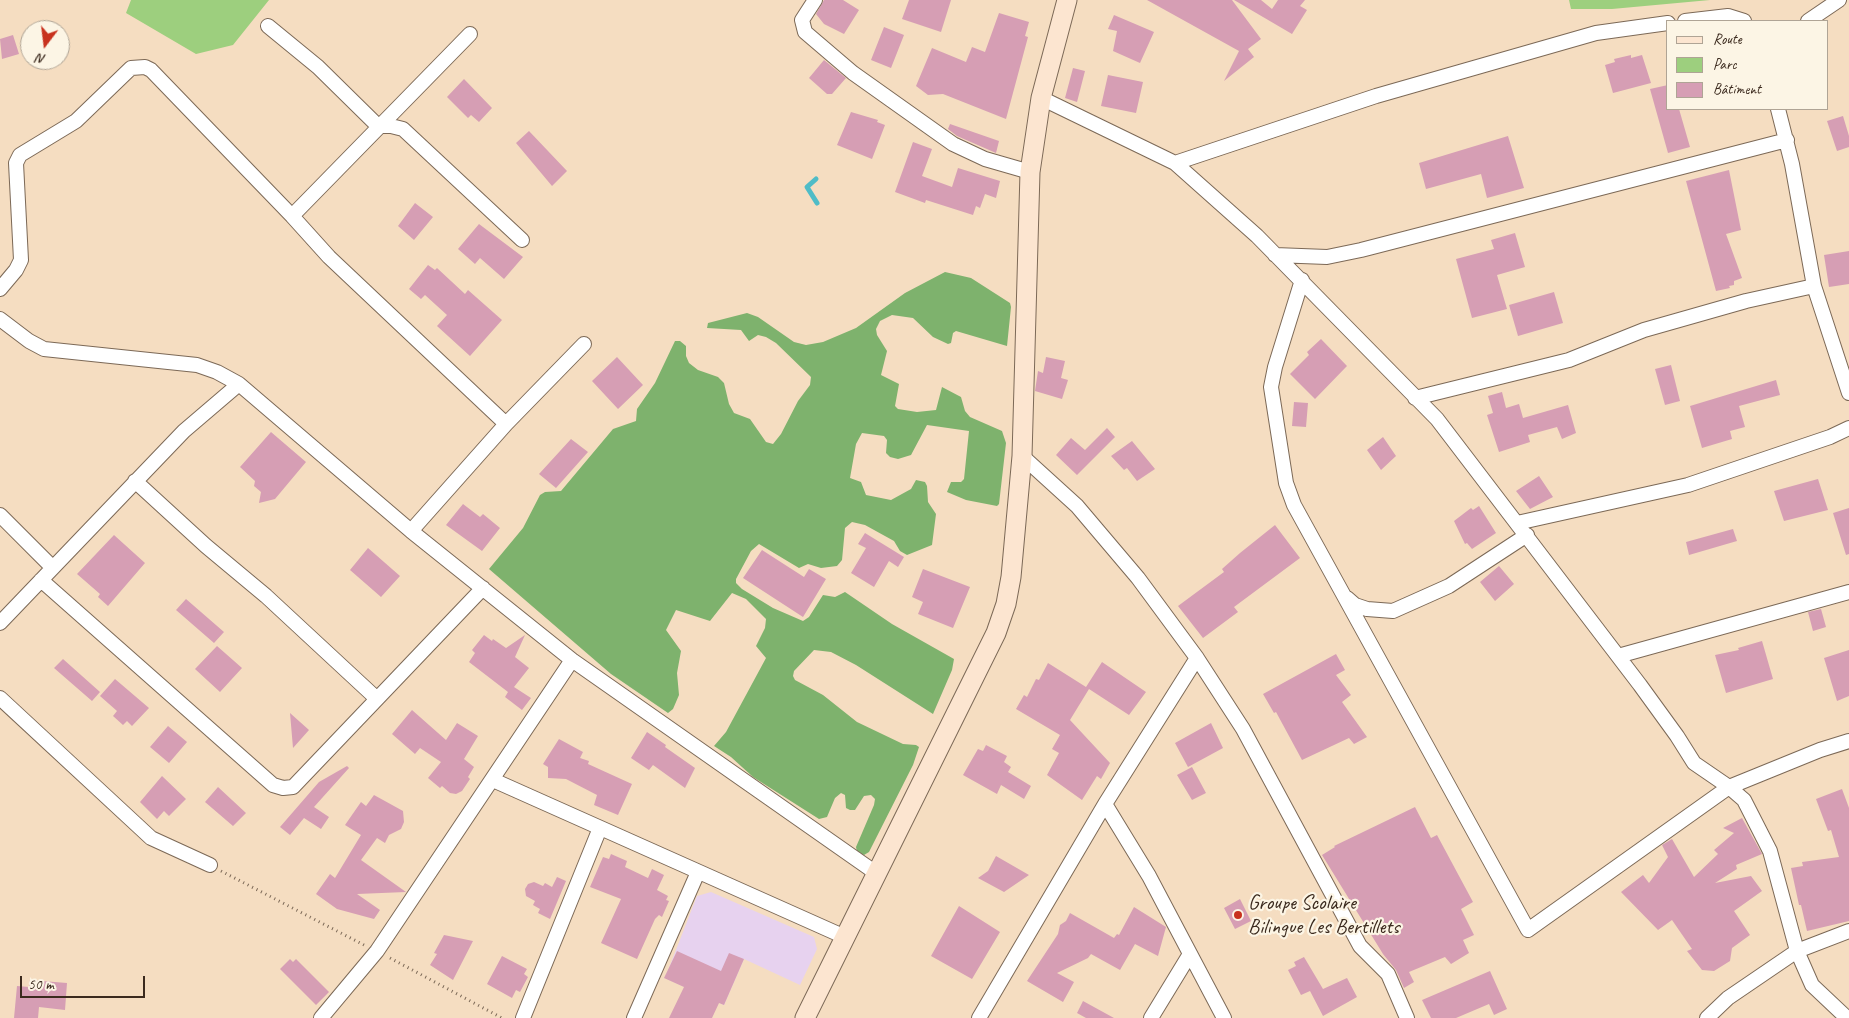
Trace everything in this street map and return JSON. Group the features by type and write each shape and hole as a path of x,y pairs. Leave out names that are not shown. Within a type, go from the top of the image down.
{"main road":[{"path":"805,1018 996,633 1006,604 1011,577 1022,456 1030,172 1041,98 1068,0"}],"street":[{"path":"815,0 802,20 805,32 853,73 953,144 985,159 1030,172"},
{"path":"1809,20 1839,0"},
{"path":"1694,20 1728,16 1741,20"},
{"path":"1175,163 1292,122 1414,85 1596,34 1666,23"},
{"path":"268,26 318,67 378,126 391,126 403,129 522,240"},
{"path":"292,216 470,34"},
{"path":"0,288 16,270 20,260 16,163 20,155 76,121 131,68 145,67 151,70 329,257 506,424"},
{"path":"1041,98 1175,163 1302,280 1437,419 1618,656 1677,736 1694,763 1729,787 1744,800 1770,851 1797,951 1812,985 1847,1018"},
{"path":"1778,110 1787,140 1814,286 1849,394"},
{"path":"1275,255 1327,256 1360,250 1787,140"},
{"path":"1302,280 1275,366 1271,387 1286,483 1294,505 1528,930 1729,787 1820,750 1849,742"},
{"path":"1415,398 1569,360 1644,330 1746,301 1814,286"},
{"path":"0,319 29,341 44,349 197,365 217,372 239,384 411,530 572,660 876,873"},
{"path":"411,530 506,424 584,344"},
{"path":"0,623 184,431 239,384"},
{"path":"1517,523 1688,485 1830,437 1849,428"},
{"path":"1022,456 1077,506 1138,578 1197,658 1243,729 1360,946 1388,974 1407,1018"},
{"path":"135,481 206,546 266,596 376,698"},
{"path":"0,515 52,567"},
{"path":"1344,596 1355,605 1367,609 1393,611 1449,586 1527,535"},
{"path":"41,580 273,785 293,787 483,588"},
{"path":"1618,656 1849,592"},
{"path":"979,1018 1104,804 1197,658"},
{"path":"321,1018 377,952 572,660"},
{"path":"0,698 151,838 210,865"},
{"path":"493,780 845,937"},
{"path":"1104,804 1149,876 1224,1018"},
{"path":"523,1018 600,828"},
{"path":"634,1018 698,872"},
{"path":"1707,1018 1728,998 1797,951 1849,931"},
{"path":"1151,1018 1190,954"}],"path":[{"path":"210,865 502,1018"}],"shaded area":[{"path":"711,892 814,937 817,949 800,985 744,959 724,1005 665,978 697,896"}],"green space":[{"path":"131,0 269,0 233,45 196,54 126,13"},
{"path":"1569,0 1710,0 1612,9 1571,9"},
{"path":"945,272 971,278 1010,303 1007,346 956,331 953,333 951,343 948,344 933,337 913,318 892,315 880,321 876,329 877,335 887,351 881,375 899,384 895,406 898,409 917,412 936,410 942,387 961,397 965,411 970,417 1002,431 1006,443 999,504 997,506 966,500 947,492 951,482 961,482 964,479 969,431 927,425 911,455 898,459 890,457 886,453 887,440 884,436 862,433 856,444 850,478 861,482 866,495 891,500 911,489 916,480 925,482 928,502 936,514 932,545 907,555 900,551 894,541 865,525 852,522 845,528 842,560 837,566 821,568 808,564 799,568 759,544 751,551 736,579 736,583 742,589 773,608 803,621 809,617 823,595 835,597 845,592 892,624 954,659 952,670 933,714 856,665 831,652 814,650 794,671 793,676 795,680 823,695 857,722 903,744 919,747 913,765 869,852 864,855 857,852 856,847 874,805 875,799 871,795 864,796 855,810 850,810 846,808 845,795 841,793 835,798 827,817 819,819 753,777 731,757 714,746 726,732 766,658 756,646 765,628 766,619 746,599 732,593 710,621 676,610 666,630 681,651 677,673 679,695 673,709 668,713 611,674 489,569 523,528 540,495 545,492 561,491 613,429 636,421 637,409 655,383 675,341 680,341 686,346 686,356 689,363 698,370 718,377 724,383 729,404 734,413 750,419 766,442 773,444 781,434 798,401 810,385 811,377 776,343 766,337 758,335 749,341 741,330 707,328 708,323 747,313 758,317 794,342 806,345 823,342 856,328 905,293"}],"building":[{"path":"824,0 843,0 859,10 844,34 824,24 816,14"},
{"path":"909,0 951,0 941,32 902,19"},
{"path":"1147,0 1232,0 1261,39 1248,49 1254,57 1224,81 1239,51"},
{"path":"1234,0 1261,0 1272,9 1278,0 1305,0 1300,6 1307,10 1292,34"},
{"path":"999,13 1029,22 1025,36 1028,37 1006,119 943,94 928,95 916,86 932,48 966,62 972,47 985,52"},
{"path":"1114,15 1154,32 1140,63 1113,51 1117,31 1108,29"},
{"path":"884,27 904,35 891,68 871,60"},
{"path":"13,35 19,54 2,59 0,39"},
{"path":"1631,55 1631,58 1642,55 1651,83 1613,93 1605,65 1615,62 1614,59"},
{"path":"824,60 846,78 832,94 827,94 809,78"},
{"path":"1073,68 1085,71 1077,102 1065,98"},
{"path":"1108,75 1143,82 1136,113 1101,106"},
{"path":"464,79 492,108 479,122 471,115 468,118 447,97"},
{"path":"1666,85 1666,110 1679,110 1690,147 1668,153 1650,89"},
{"path":"851,112 878,120 877,122 885,125 872,159 837,145"},
{"path":"1843,116 1849,136 1849,147 1837,151 1827,121"},
{"path":"950,124 999,141 996,153 957,136 948,129"},
{"path":"529,131 567,171 552,186 516,143"},
{"path":"1508,136 1524,188 1487,198 1481,174 1426,189 1419,163"},
{"path":"913,142 932,149 922,176 952,187 958,168 1000,181 996,198 985,194 980,208 976,206 973,215 926,200 925,203 895,192"},
{"path":"1729,170 1741,230 1726,234 1742,278 1734,281 1734,285 1729,286 1730,288 1716,291 1686,181"},
{"path":"415,203 433,217 414,240 398,226"},
{"path":"479,224 523,257 504,279 480,258 475,264 458,249"},
{"path":"1515,233 1525,267 1497,275 1507,309 1472,318 1456,259 1494,249 1491,240"},
{"path":"1849,251 1849,284 1829,287 1824,255"},
{"path":"428,265 435,270 437,268 465,294 468,290 502,320 470,356 437,326 447,315 425,295 421,299 409,289"},
{"path":"1554,292 1563,323 1518,336 1509,305"},
{"path":"1321,339 1347,366 1315,399 1290,374 1309,355 1307,352"},
{"path":"617,357 643,385 618,409 592,381"},
{"path":"1046,357 1065,361 1061,378 1068,380 1062,399 1035,391 1038,371 1043,373"},
{"path":"1671,365 1680,401 1665,405 1655,369"},
{"path":"1776,380 1780,395 1739,406 1745,427 1730,431 1732,439 1702,448 1690,406"},
{"path":"1502,392 1506,408 1519,404 1523,418 1568,405 1576,433 1562,439 1557,427 1528,435 1530,442 1499,452 1487,415 1493,413 1488,396"},
{"path":"1294,402 1308,403 1306,427 1292,426"},
{"path":"1107,428 1115,437 1077,475 1056,455 1071,438 1085,450"},
{"path":"271,432 306,462 275,499 259,503 261,492 254,486 255,481 240,467"},
{"path":"1383,437 1396,456 1381,470 1367,450"},
{"path":"571,439 588,452 556,488 539,474"},
{"path":"1132,441 1155,469 1137,481 1127,468 1124,470 1111,456"},
{"path":"1539,476 1553,497 1530,509 1516,491"},
{"path":"1818,479 1828,510 1784,521 1774,491"},
{"path":"463,504 480,517 483,514 500,528 482,551 446,525"},
{"path":"1479,506 1496,533 1472,549 1467,543 1465,544 1454,521 1471,508 1473,510"},
{"path":"1849,508 1849,554 1846,555 1833,513"},
{"path":"1275,525 1300,558 1234,607 1238,612 1203,638 1178,606 1224,572 1222,569"},
{"path":"1733,529 1737,541 1689,555 1686,542"},
{"path":"865,533 904,557 898,567 889,561 874,587 851,573 866,548 858,544"},
{"path":"114,535 145,563 108,606 98,597 100,594 77,574"},
{"path":"368,548 400,576 381,597 350,570"},
{"path":"762,550 804,577 809,569 826,579 803,617 743,578"},
{"path":"1499,566 1514,584 1495,601 1480,582"},
{"path":"923,569 970,587 953,628 918,614 923,602 912,597"},
{"path":"186,599 224,632 214,643 176,610"},
{"path":"1821,609 1826,627 1813,631 1808,612"},
{"path":"484,635 506,648 525,635 515,657 529,668 514,687 531,698 522,710 505,697 508,692 469,662 475,653 472,650"},
{"path":"1762,641 1773,679 1726,693 1715,655 1739,650 1738,648"},
{"path":"217,646 242,668 220,692 195,669"},
{"path":"1849,650 1849,696 1837,701 1824,658"},
{"path":"1336,654 1345,670 1336,675 1351,695 1342,702 1367,737 1354,744 1349,738 1302,760 1276,712 1274,713 1263,694"},
{"path":"63,659 100,692 92,701 54,668"},
{"path":"1102,662 1146,692 1129,715 1089,689 1070,720 1110,763 1101,779 1097,776 1082,800 1047,775 1059,753 1052,749 1060,735 1016,709 1024,695 1027,697 1036,679 1039,680 1048,663 1086,687"},
{"path":"115,679 149,708 132,726 127,721 123,725 113,716 117,711 100,696"},
{"path":"412,710 446,740 457,723 478,736 464,759 474,767 468,777 470,779 462,791 456,794 450,793 442,786 440,788 428,778 441,762 420,748 415,754 392,734"},
{"path":"290,713 309,730 293,748"},
{"path":"1211,723 1223,748 1188,767 1175,743"},
{"path":"168,726 187,742 169,763 150,747"},
{"path":"647,732 695,768 685,788 653,765 649,770 631,758"},
{"path":"559,739 583,752 580,758 589,761 588,764 632,784 618,815 594,805 597,795 566,779 548,778 548,767 543,764"},
{"path":"986,745 1007,756 1004,762 1011,767 1008,772 1031,786 1024,799 1001,785 997,794 963,775 978,749 983,751"},
{"path":"347,766 349,768 314,807 329,817 321,829 304,818 290,835 280,827 319,782"},
{"path":"1192,767 1206,793 1192,800 1177,775"},
{"path":"162,776 186,799 169,816 164,811 157,819 140,802"},
{"path":"218,787 246,813 233,826 205,802"},
{"path":"1842,789 1849,808 1849,921 1807,931 1791,868 1803,866 1802,862 1839,857 1831,830 1828,831 1816,799"},
{"path":"374,795 403,811 404,822 401,829 389,835 385,843 377,838 361,860 406,892 357,894 380,910 374,919 337,909 316,894 330,874 335,878 361,835 345,825 361,802 366,806"},
{"path":"1415,807 1431,838 1437,835 1473,902 1461,909 1474,935 1463,940 1469,953 1451,964 1445,957 1409,972 1414,982 1404,988 1396,970 1383,954 1322,855 1334,846"},
{"path":"1742,818 1762,854 1736,865 1737,869 1715,883 1751,876 1762,891 1734,911 1750,935 1732,948 1730,961 1714,971 1702,970 1687,951 1692,949 1672,920 1658,930 1621,892 1643,875 1649,883 1668,857 1662,845 1672,839 1694,877 1718,854 1714,850 1734,833 1723,828"},
{"path":"611,854 627,861 625,867 648,878 652,869 664,875 657,890 668,896 666,900 669,901 662,917 659,915 655,919 637,959 601,943 621,899 590,887 603,857 609,859"},
{"path":"996,856 1029,875 1004,892 978,878 988,871"},
{"path":"557,877 566,881 550,919 538,913 540,909 533,905 535,901 526,896 525,889 528,884 534,882 543,886 545,883 552,887"},
{"name":"Groupe Scolaire Bilingue Les Bertillets","path":"1240,899 1251,921 1235,929 1224,908"},
{"path":"959,906 1000,932 972,979 931,956"},
{"path":"1134,907 1166,927 1158,956 1135,944 1120,970 1091,954 1088,958 1057,973 1074,982 1063,1002 1027,981 1058,934 1060,925 1066,921 1070,913 1114,938 1117,934 1119,935"},
{"path":"444,935 473,941 453,980 430,965 437,954 434,953"},
{"path":"677,951 721,971 729,953 744,959 724,1005 719,1003 712,1018 669,1018 684,987 664,978"},
{"path":"502,956 527,969 524,974 528,977 520,992 516,990 512,998 487,984"},
{"path":"1304,957 1323,989 1347,978 1357,997 1323,1016 1310,991 1301,995 1288,970 1296,966 1294,962"},
{"path":"290,959 293,962 296,959 329,992 316,1005 280,969"},
{"path":"1490,971 1507,1009 1494,1015 1489,1004 1456,1018 1431,1018 1422,1000"},
{"path":"30,980 67,983 65,1010 39,1007 38,1018 14,1018 17,986 29,987"},
{"path":"1083,1001 1114,1018 1086,1018 1077,1013"}],"waterway":[{"path":"816,179 807,187 817,203"}],"place":[{"name":"Groupe Scolaire Bilingue Les Bertillets","path":"1238,915"}]}
